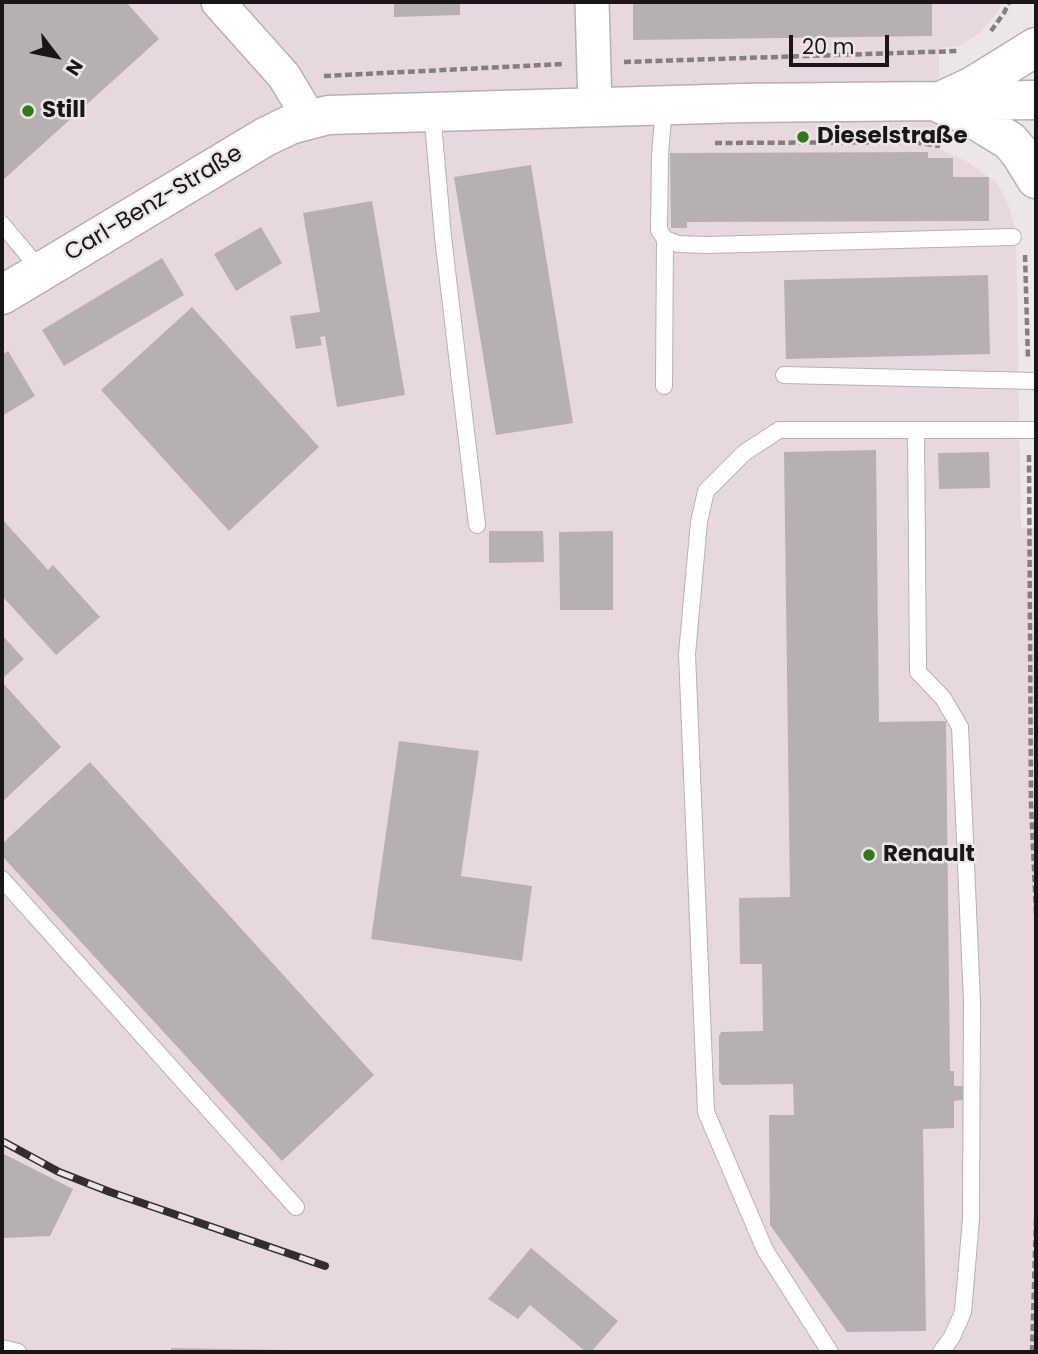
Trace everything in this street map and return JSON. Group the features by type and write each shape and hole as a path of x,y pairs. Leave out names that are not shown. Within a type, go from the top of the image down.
{"main road":[{"path":"938,102 973,86 1036,47"},
{"path":"310,118 328,115 594,106 662,120 938,102 1036,100"},
{"path":"938,102 967,115 1010,141 1036,179"},
{"name":"Carl-Benz-Straße","path":"2,295 265,137 310,118"}],"street":[{"path":"218,2 278,68 310,118"},
{"path":"592,2 594,106"}],"lane":[{"path":"432,111 443,237 477,525"},
{"path":"662,120 659,230 665,239 664,386"},
{"path":"2,224 42,272"},
{"path":"665,239 678,244 707,245 1013,237"},
{"path":"784,375 1032,381"},
{"path":"830,1352 765,1250 706,1112 687,654 699,522 706,491 744,453 779,430 1032,430"},
{"path":"916,430 918,672 943,698 960,727 972,1002 971,1219 963,1312 952,1337 941,1352"},
{"path":"2,879 296,1207"},
{"path":"2,1348 18,1352"}],"path":[{"path":"1004,13 1009,2"},
{"path":"662,120 709,143 913,142 932,143 948,149"},
{"path":"1025,250 1032,381"},
{"path":"1032,430 1031,804 1036,913"},
{"path":"1032,1352 1036,1219"}],"shaded area":[{"path":"2,2 1002,2 997,13 981,32 959,46 939,48 939,149 968,162 997,183 1008,204 1016,231 1021,528 1036,528 1036,1352 2,1352"}],"building":[{"path":"2,2 126,2 159,39 2,181"},
{"path":"394,2 460,2 460,15 394,17"},
{"path":"633,2 932,2 932,36 633,40"},
{"path":"928,152 928,158 953,158 953,177 989,177 989,221 687,222 687,228 671,228 670,153"},
{"path":"531,165 573,423 496,435 454,177"},
{"path":"372,201 405,395 337,407 325,336 320,337 322,345 296,349 290,316 320,312 303,213"},
{"path":"261,227 282,263 236,291 214,254"},
{"path":"162,258 184,295 64,366 42,330"},
{"path":"988,275 990,354 786,359 784,280"},
{"path":"192,307 319,447 229,531 101,390"},
{"path":"8,351 35,396 2,416 2,355"},
{"name":"Renault","path":"876,450 879,722 946,721 950,1071 954,1071 954,1086 964,1086 964,1100 954,1101 954,1128 923,1129 926,1331 847,1332 770,1225 769,1115 794,1115 793,1084 722,1085 719,1081 719,1036 721,1032 763,1031 762,964 740,964 739,898 790,897 784,452"},
{"path":"989,452 990,488 939,489 938,453"},
{"path":"2,519 48,570 53,565 100,617 56,655 2,596"},
{"path":"489,531 543,531 544,562 489,563"},
{"path":"613,531 613,610 560,610 559,532"},
{"path":"2,635 24,659 2,679"},
{"path":"2,682 61,747 2,802"},
{"path":"399,741 479,751 461,876 532,886 522,961 371,939"},
{"path":"90,762 374,1075 282,1161 2,856 2,844"},
{"path":"2,1153 73,1189 50,1236 2,1238"},
{"path":"531,1248 618,1321 591,1352 586,1352 530,1305 518,1319 488,1299"},
{"path":"171,1348 291,1350 291,1352 171,1352"}],"railway":[{"path":"2,1141 59,1172 110,1192 325,1266"}],"place":[{"name":"Still","path":"28,111"},
{"name":"Dieselstraße","path":"803,137"},
{"name":"Renault","path":"869,855"}]}
